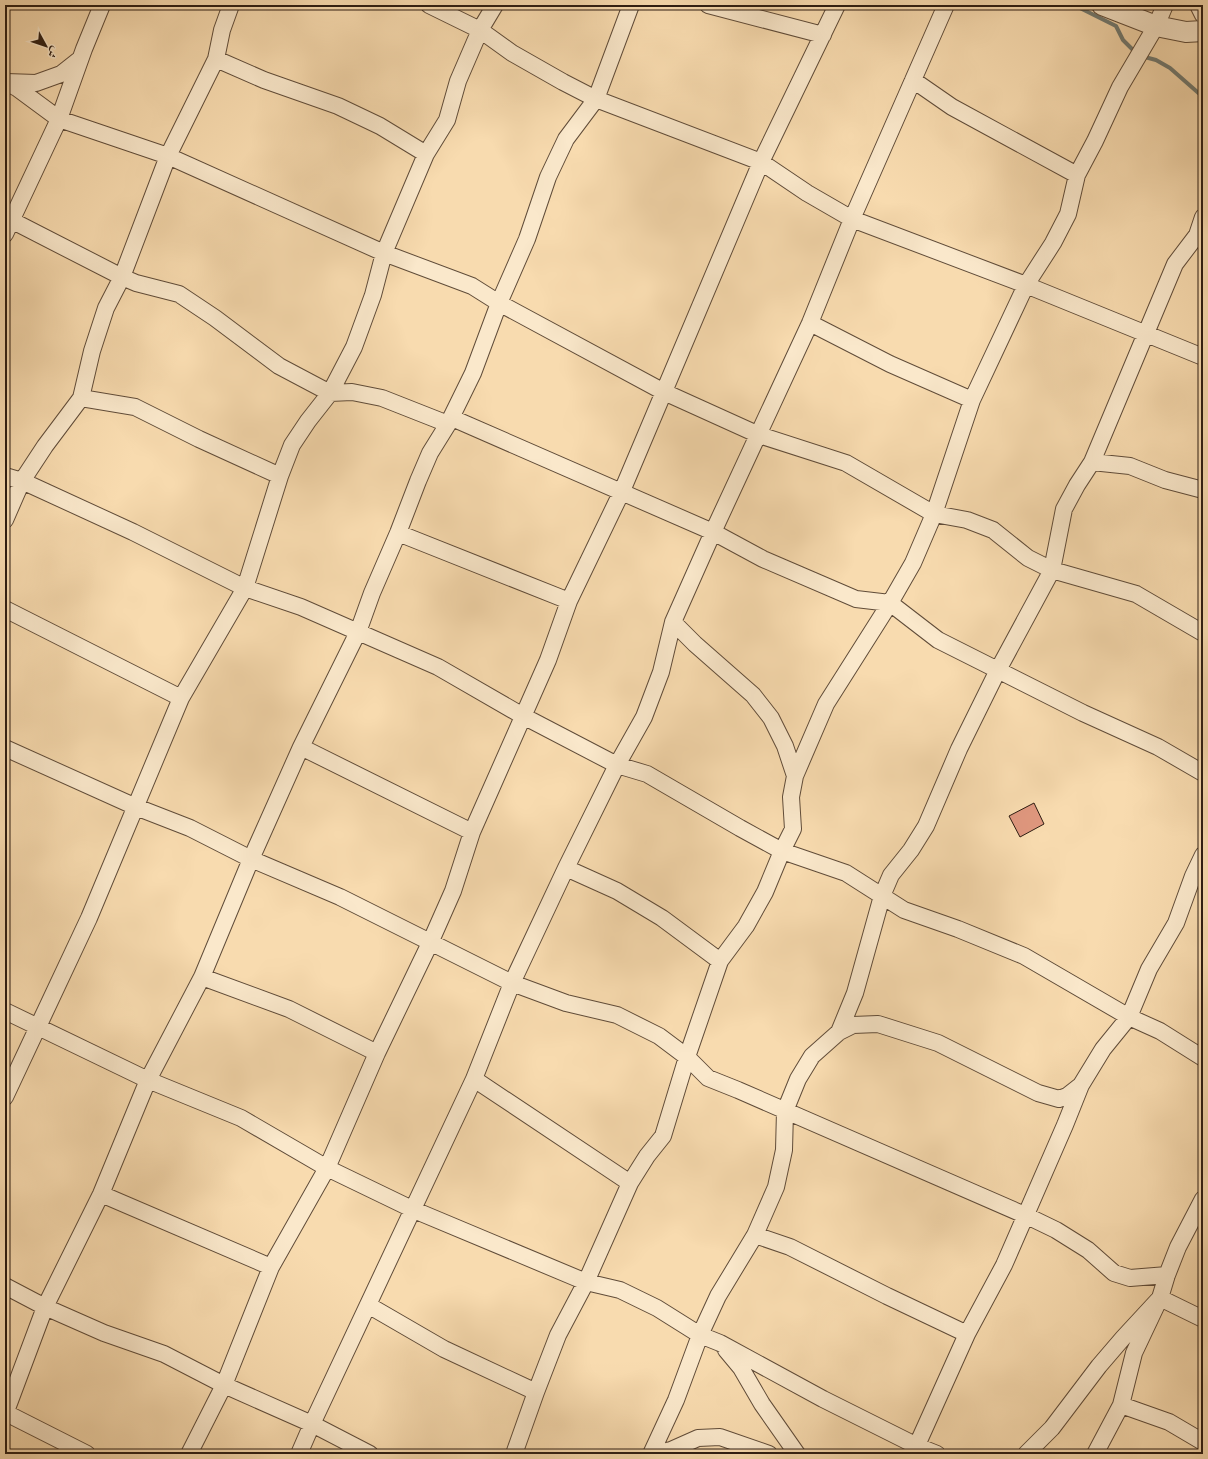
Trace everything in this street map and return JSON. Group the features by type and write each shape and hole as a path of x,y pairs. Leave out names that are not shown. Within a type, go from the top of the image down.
{"street":[{"path":"102,5 59,119 7,224 136,283 179,294 215,318 278,366 330,393 352,392 382,398 450,421 622,491 713,532 763,559 856,599 890,603 938,640 1083,713 1158,747 1203,773"},
{"path":"5,520 22,481 45,446 81,398 92,351 106,308 122,277 168,156 216,59 222,30 232,5"},
{"path":"429,5 480,30 512,53 596,99 761,162 807,193 852,219 1026,285 1203,357"},
{"path":"5,1097 89,918 181,698 245,588 280,476 292,445 308,421 330,393 354,347 373,296 384,254 426,154 447,120 458,80 480,30 495,5"},
{"path":"87,1454 5,1414 45,1307 102,1194 148,1080 202,977 251,859 301,747 358,632 372,593 430,453 450,421 473,373 499,303 528,239 548,177 566,139 596,99 631,5"},
{"path":"708,5 824,35"},
{"path":"188,1454 224,1385 271,1267 327,1168 378,1053 430,943 452,891 472,832 548,660 569,601 622,491 761,162 824,35 837,5"},
{"path":"299,1454 474,1079 512,983 566,868 617,765 644,718 661,672 673,622 810,323 852,219 946,5"},
{"path":"1102,5 1156,26 1186,32 1203,31"},
{"path":"514,1454 558,1335 586,1282 630,1183 647,1156 663,1136 687,1057 720,961 746,926 762,898 793,829 791,797 795,776 826,704 890,603 913,563 934,514 972,400 1026,285 1053,244 1068,214 1077,175 1095,142 1120,87 1156,26 1165,5"},
{"path":"1198,5 1203,15"},
{"path":"216,59 264,80 338,106 380,126 426,154"},
{"path":"5,82 36,83 60,74 80,60"},
{"path":"913,80 952,107 1077,175"},
{"path":"5,82 17,88 59,119 168,156 384,254 472,286 499,303 664,392 759,435 846,463 934,514 967,520 993,530 1028,558 1052,570 1136,594 1203,632"},
{"path":"839,1032 855,993 882,896 891,875 911,850 926,826 959,749 998,670 1052,570 1064,509 1092,462 1175,264 1200,234 1203,217"},
{"path":"810,323 890,364 972,400"},
{"path":"81,398 135,407 199,439 280,476"},
{"path":"1092,462 1130,466 1165,480 1203,490"},
{"path":"5,476 22,481 133,532 245,588 301,607 438,667 523,716 617,765 647,774 782,851 846,873 904,910 958,929 1024,956 1129,1017 1160,1031 1203,1058"},
{"path":"398,533 569,601"},
{"path":"5,609 181,698"},
{"path":"673,622 695,644 753,695 771,718 785,746 795,776"},
{"path":"301,747 472,832"},
{"path":"5,748 136,807 190,828 251,859 340,897 512,983 566,1003 617,1015 659,1036 687,1057 708,1078 1027,1216 1056,1230 1088,1250 1114,1273 1130,1278 1167,1275"},
{"path":"915,1450 966,1334 1004,1265 1027,1216 1081,1085 1103,1049 1129,1017 1149,969 1176,923 1193,876 1203,855"},
{"path":"566,868 617,890 662,918 720,961"},
{"path":"202,977 289,1009 378,1053"},
{"path":"5,1011 148,1080 241,1118 327,1168 414,1210 586,1282 620,1290 658,1308 700,1335 720,1343 915,1450 937,1454"},
{"path":"651,1454 676,1400 700,1335 718,1296 755,1235 776,1187 784,1150 785,1111 798,1080 812,1056 839,1032 853,1025 878,1024 938,1043 1038,1093 1059,1099 1067,1096 1081,1085"},
{"path":"474,1079 630,1183"},
{"path":"102,1194 271,1267"},
{"path":"1095,1454 1121,1405 1134,1353 1160,1298 1178,1246 1203,1198"},
{"path":"755,1235 790,1247 966,1334"},
{"path":"5,1286 45,1307 104,1333 164,1354 224,1385 312,1424 370,1454"},
{"path":"1160,1298 1203,1319"},
{"path":"1026,1454 1052,1428 1113,1349 1160,1298"},
{"path":"368,1305 444,1349 536,1392"},
{"path":"720,1343 741,1368 762,1404 797,1454"},
{"path":"1121,1405 1169,1422 1203,1442"},
{"path":"654,1454 671,1450 698,1438 720,1437 769,1454"}],"building":[{"path":"1034,803 1044,824 1020,837 1009,816"}],"waterway":[{"path":"1074,5 1116,26 1123,40 1136,53"},
{"path":"1141,56 1156,60 1170,68 1203,97"}]}
